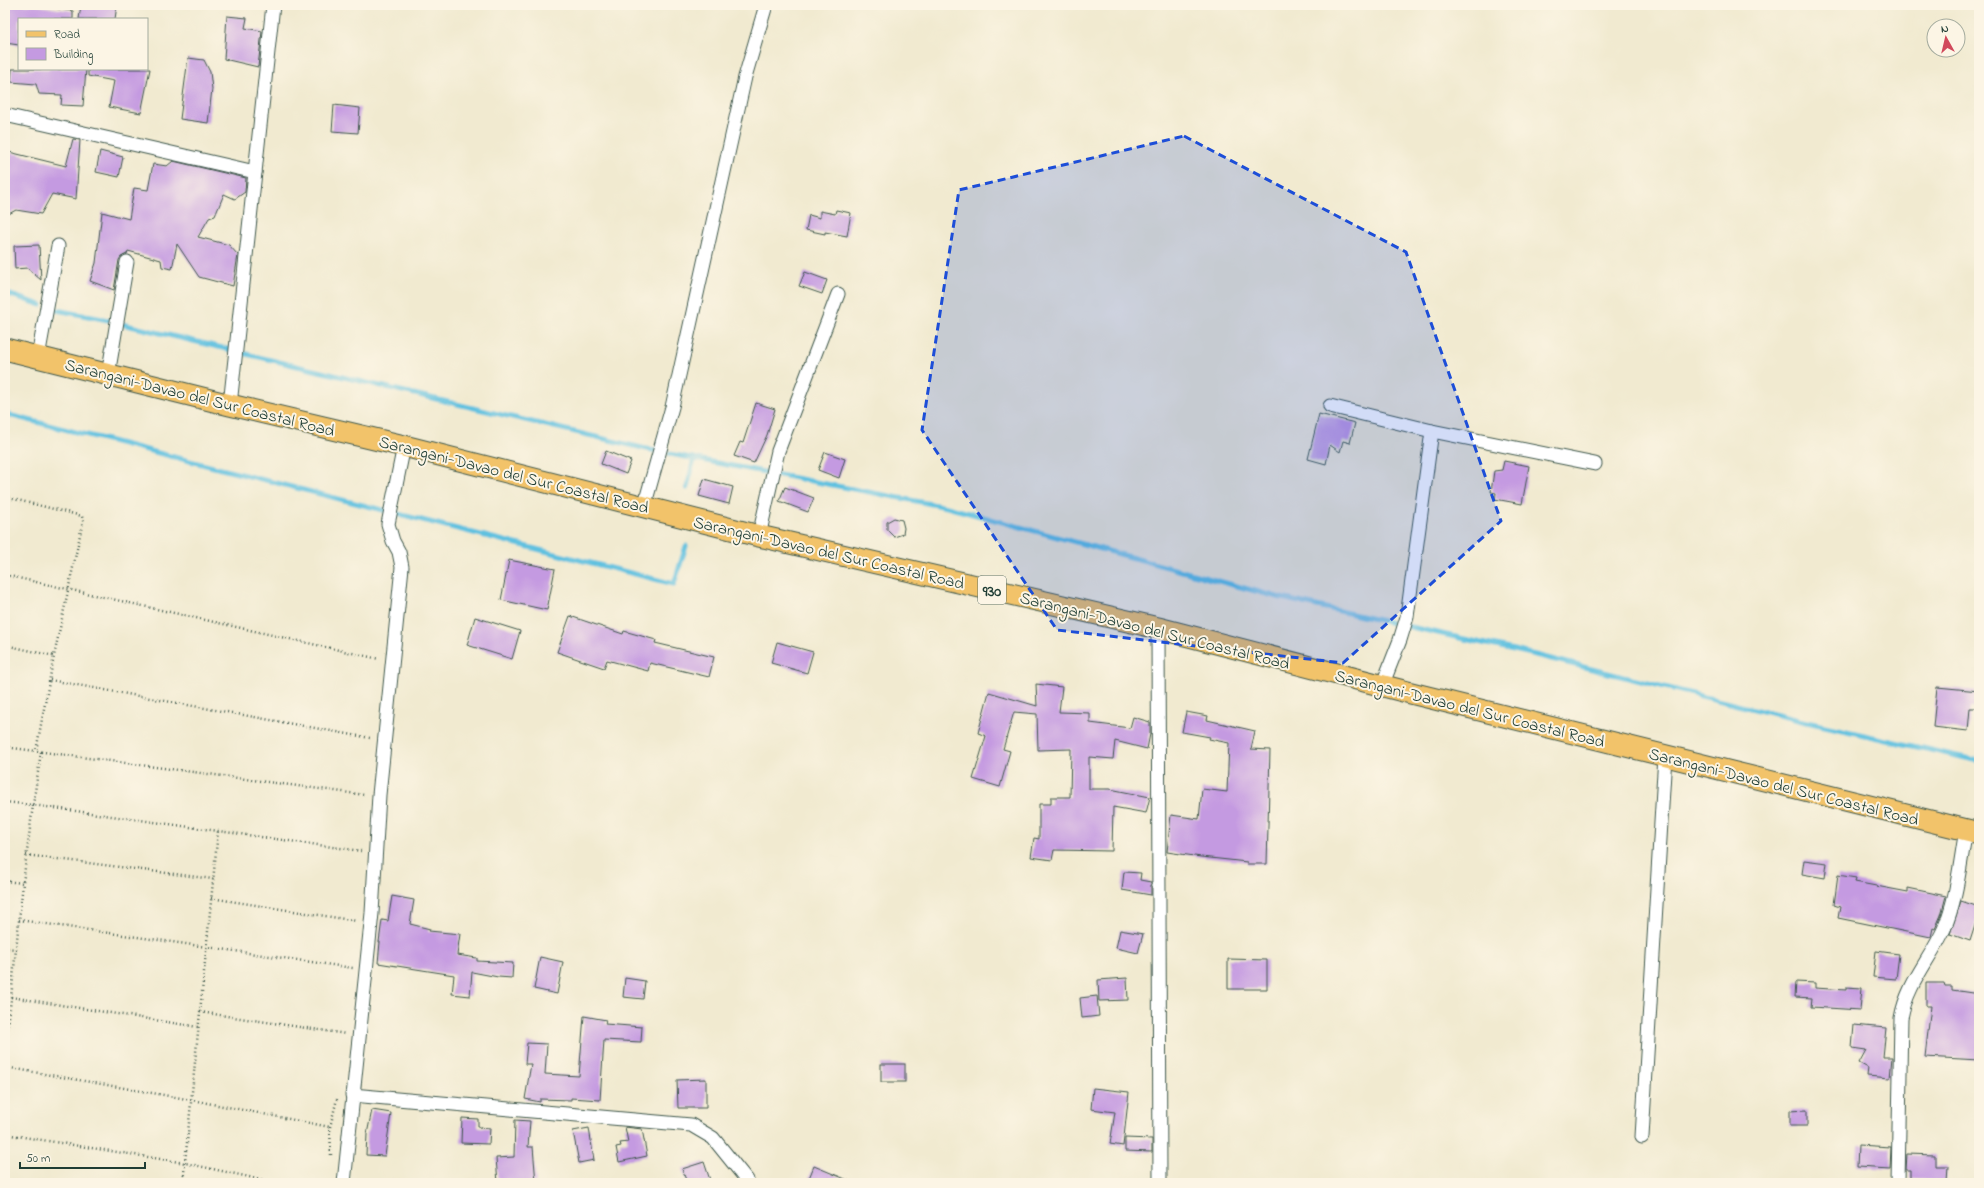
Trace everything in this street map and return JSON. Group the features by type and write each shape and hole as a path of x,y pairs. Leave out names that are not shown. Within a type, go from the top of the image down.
{"main road":[{"name":"Sarangani-Davao del Sur Coastal Road","path":"5,349 230,405 404,446 759,536 1158,628 1382,686 1972,832"}],"street":[{"path":"644,507 672,407 745,77 766,5"},
{"path":"230,405 255,172 270,6"},
{"path":"5,115 255,172"},
{"path":"38,357 58,246"},
{"path":"108,374 128,262"},
{"path":"759,536 778,452 838,294"},
{"path":"1330,406 1432,431 1595,464"},
{"path":"1382,686 1400,640 1407,616 1432,431"},
{"path":"344,1183 372,913 379,795 402,567 399,552 391,536 388,524 404,446"},
{"path":"1158,628 1160,1183"},
{"path":"1642,1137 1665,756"},
{"path":"1898,1183 1902,1018 1904,1001 1943,930 1950,913 1972,832"},
{"path":"352,1095 691,1124 713,1138 747,1180"}],"path":[{"path":"5,497 82,516 83,521 54,656 36,751"},
{"path":"5,575 393,662"},
{"path":"5,644 54,656"},
{"path":"50,680 371,738"},
{"path":"5,747 363,795 379,795"},
{"path":"5,1057 26,855 42,752 36,751"},
{"path":"5,802 365,851"},
{"path":"184,1183 218,831"},
{"path":"26,855 213,879"},
{"path":"5,881 23,883"},
{"path":"211,898 361,922"},
{"path":"19,920 356,969"},
{"path":"5,948 16,949"},
{"path":"11,997 198,1027"},
{"path":"200,1012 348,1035"},
{"path":"5,1067 192,1100 330,1127"},
{"path":"5,1134 185,1163 277,1183"}],"highlighted area":[{"path":"1184,136 1406,252 1501,521 1343,663 1057,630 922,430 959,190"}],"building":[{"path":"6,5 33,5 73,11 73,18 18,18 18,45 5,43"},
{"path":"81,5 117,5 115,18 79,18"},
{"path":"227,16 247,18 245,28 262,31 258,67 224,59"},
{"path":"188,58 204,60 210,72 212,89 208,123 180,119"},
{"path":"12,69 86,70 83,106 61,105 62,95 39,94 36,84 11,82"},
{"path":"150,69 141,113 109,107 114,81 88,76 88,70"},
{"path":"334,105 360,108 358,133 332,131"},
{"path":"73,139 80,140 76,199 52,194 41,214 16,210 5,216 5,151 66,166"},
{"path":"100,151 123,157 119,177 96,172"},
{"path":"173,161 246,178 245,192 235,199 224,194 215,216 209,218 198,237 229,245 238,255 233,286 199,277 177,244 172,269 162,267 161,260 128,251 127,254 119,260 114,290 90,281 96,263 102,212 129,219 134,188 148,190 153,164 167,166"},
{"path":"836,210 851,213 847,236 825,232 825,234 806,230 809,215 820,218 820,211 835,214"},
{"path":"39,245 41,280 27,268 15,269 14,246"},
{"path":"805,272 827,280 822,294 799,286"},
{"path":"756,403 775,409 767,435 754,463 734,456 740,442 743,443"},
{"path":"1319,414 1355,423 1350,443 1343,441 1340,452 1330,445 1326,464 1308,459"},
{"path":"606,451 631,461 626,474 601,464"},
{"path":"825,452 845,459 839,478 818,470"},
{"path":"1504,461 1529,466 1522,504 1495,499 1496,493 1491,492 1494,471 1502,470"},
{"path":"704,479 733,487 729,504 699,496"},
{"path":"785,487 814,498 808,512 779,501"},
{"path":"894,518 902,520 904,528 903,534 894,537 887,530 887,522"},
{"path":"509,560 555,569 547,610 501,600"},
{"path":"570,616 623,634 624,631 656,640 655,643 714,657 709,677 650,663 648,671 607,660 604,668 557,652"},
{"path":"475,617 520,631 512,659 467,645"},
{"path":"777,642 813,652 807,673 771,663"},
{"path":"1036,684 1062,687 1059,712 1090,713 1090,723 1130,728 1133,717 1150,722 1150,734 1147,749 1115,741 1113,759 1089,757 1089,789 1110,789 1150,797 1146,813 1113,807 1112,851 1054,850 1052,860 1031,857 1034,838 1039,839 1039,804 1051,804 1051,797 1070,797 1071,749 1038,750 1037,714 1014,712 1003,749 1010,751 1000,787 973,779 986,736 978,733 989,692 1037,706"},
{"path":"1937,687 1979,691 1979,708 1970,708 1968,731 1933,727"},
{"path":"1186,712 1208,716 1207,720 1255,731 1251,749 1270,750 1267,864 1247,864 1247,862 1167,852 1171,815 1199,819 1202,789 1227,792 1229,743 1209,739 1210,737 1182,732"},
{"path":"1804,860 1827,863 1825,878 1802,874"},
{"path":"1124,872 1141,873 1140,880 1151,882 1151,895 1122,890"},
{"path":"1838,875 1856,878 1855,882 1908,892 1908,888 1946,896 1941,915 1935,929 1933,928 1931,937 1838,918 1840,907 1834,905"},
{"path":"392,896 414,900 410,924 430,929 429,931 460,934 457,955 477,958 477,961 513,963 512,978 472,972 470,996 452,994 454,975 378,963 382,920 388,921"},
{"path":"1961,901 1979,907 1979,913 1970,941 1950,934"},
{"path":"1120,930 1143,934 1138,953 1116,948"},
{"path":"1876,951 1899,954 1896,979 1873,977"},
{"path":"540,957 563,962 557,994 534,989"},
{"path":"1228,959 1267,960 1267,989 1228,989"},
{"path":"625,978 645,981 643,999 623,997"},
{"path":"1127,978 1128,1000 1099,1001 1098,980"},
{"path":"1796,982 1815,983 1815,988 1846,990 1846,987 1862,988 1860,1010 1811,1007 1812,998 1795,997"},
{"path":"1926,983 1944,983 1945,986 1952,986 1952,990 1979,994 1979,1060 1925,1057 1931,1006 1926,1006"},
{"path":"1097,996 1099,1016 1082,1018 1080,998"},
{"path":"584,1016 606,1020 605,1024 642,1027 641,1042 604,1040 600,1100 571,1098 571,1100 540,1099 540,1102 525,1099 531,1064 525,1064 527,1043 547,1044 545,1074 579,1076"},
{"path":"1854,1025 1886,1028 1883,1057 1892,1057 1890,1078 1867,1076 1868,1068 1859,1063 1866,1050 1852,1048"},
{"path":"881,1064 905,1064 905,1082 881,1082"},
{"path":"706,1079 706,1108 678,1108 677,1080"},
{"path":"1093,1088 1129,1092 1123,1146 1110,1144 1115,1112 1091,1109"},
{"path":"372,1110 391,1113 385,1156 366,1155 367,1134"},
{"path":"1807,1110 1807,1126 1790,1126 1790,1111"},
{"path":"462,1118 478,1119 478,1127 490,1128 489,1144 461,1143"},
{"path":"515,1120 530,1121 528,1147 533,1147 536,1183 498,1183 496,1158 514,1157"},
{"path":"625,1127 642,1129 647,1156 619,1162 616,1147 621,1146 620,1143 628,1142"},
{"path":"589,1128 594,1160 579,1163 573,1131"},
{"path":"1125,1138 1152,1139 1152,1152 1125,1151"},
{"path":"1858,1145 1891,1147 1890,1169 1857,1167"},
{"path":"1907,1154 1936,1155 1936,1167 1947,1167 1946,1181 1910,1179 1910,1170 1906,1170"},
{"path":"704,1162 711,1183 687,1183 682,1169"},
{"path":"814,1166 855,1183 807,1183"}],"waterway":[{"path":"5,293 41,305"},
{"path":"52,309 108,320"},
{"path":"122,324 231,350"},
{"path":"242,353 655,451"},
{"path":"5,414 674,584 686,546"},
{"path":"670,454 947,507 1281,598 1527,653 1798,720 1979,761"},
{"path":"687,488 694,458"}]}
